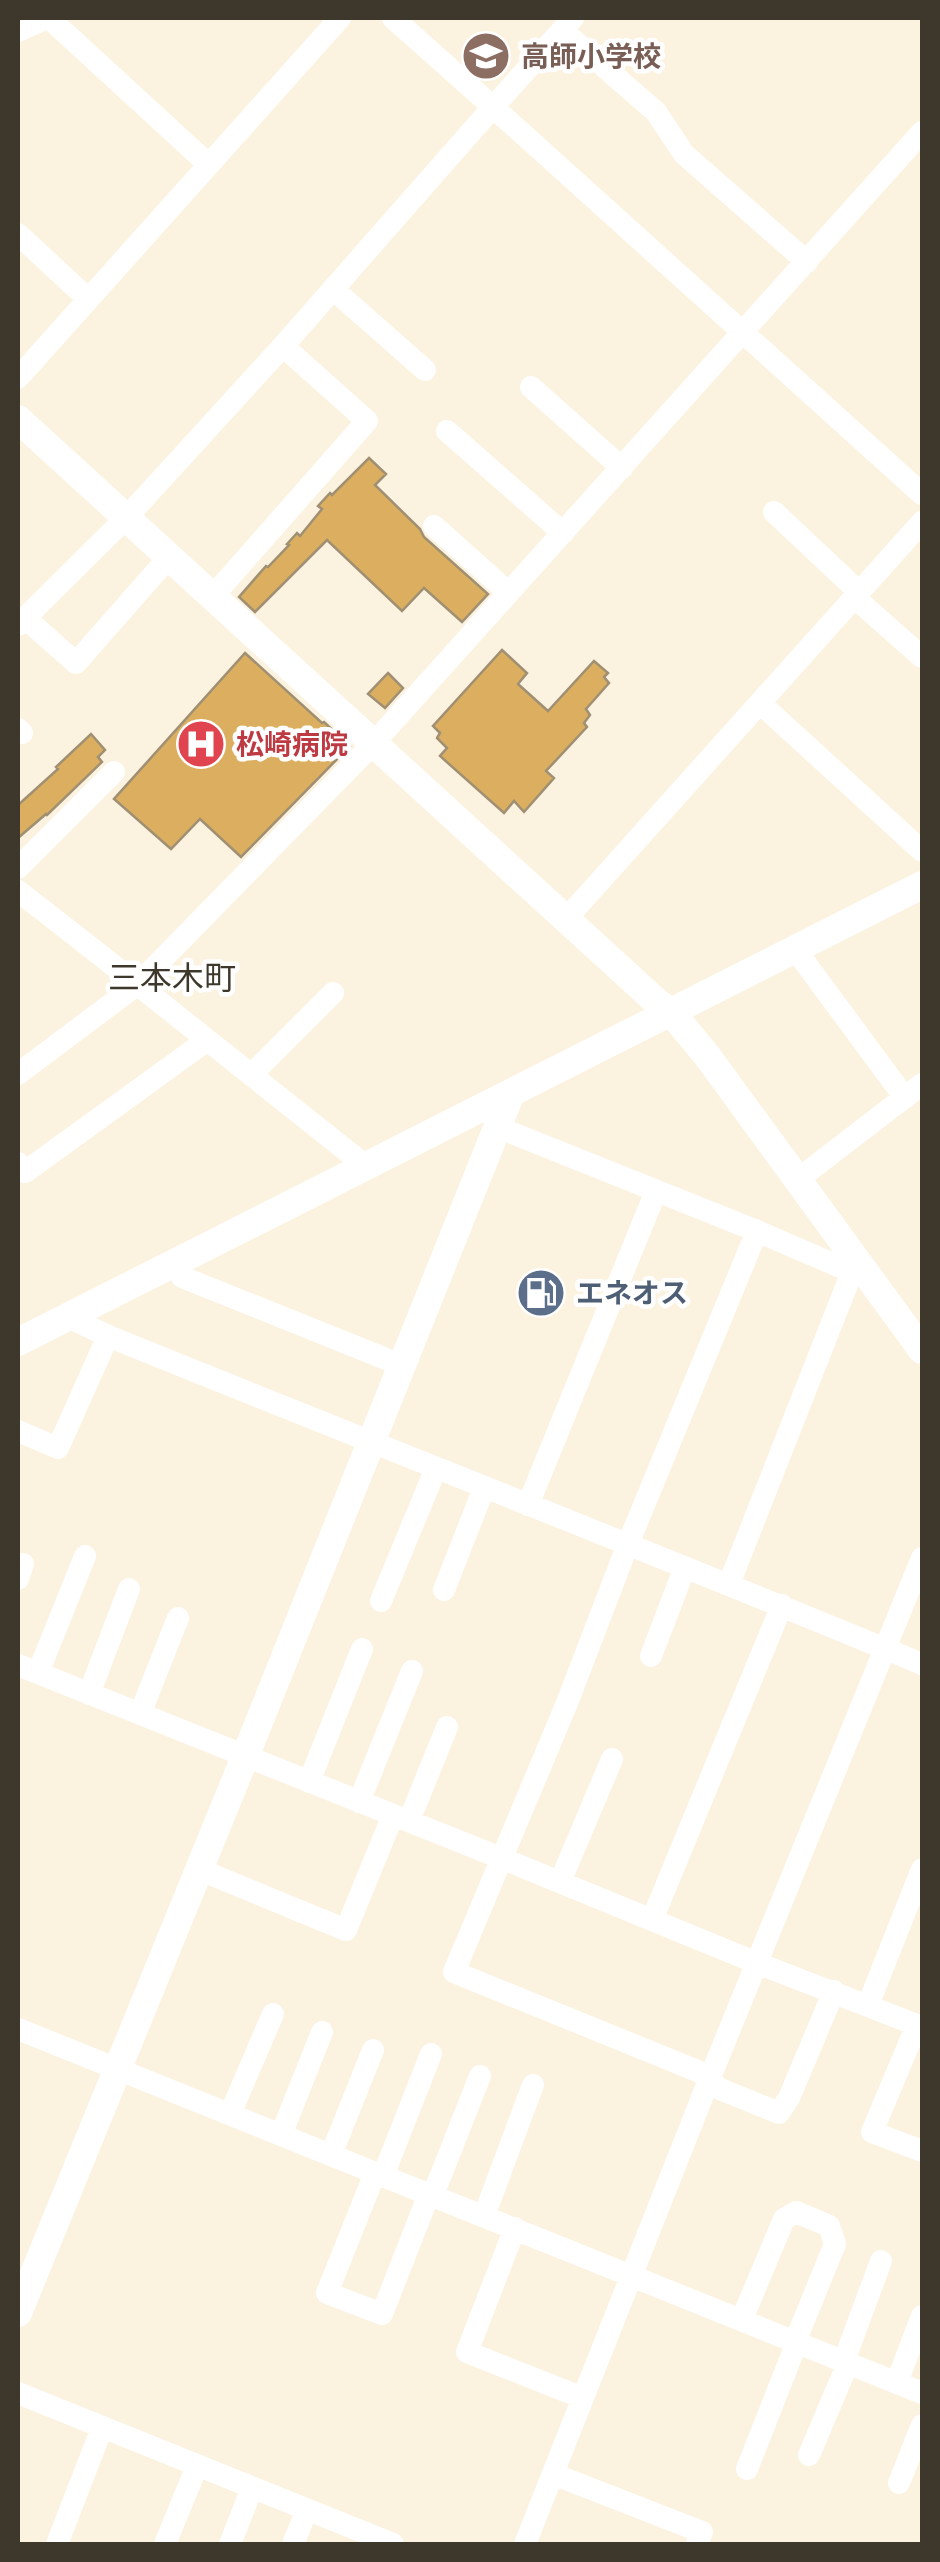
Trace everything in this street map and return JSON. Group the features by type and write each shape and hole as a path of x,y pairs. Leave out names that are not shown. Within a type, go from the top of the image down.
{"street":[{"path":"18,31 48,18 208,164"},
{"path":"18,378 340,18"},
{"path":"393,18 922,494"},
{"path":"169,557 76,663 21,622 126,518 568,24 656,112 684,154 806,262"},
{"path":"18,1074 138,984 373,744 922,132"},
{"path":"18,234 88,299"},
{"path":"333,289 425,370"},
{"path":"213,596 367,421 283,346"},
{"path":"531,387 622,468"},
{"path":"18,419 671,1012 797,1180 857,1270 922,1350"},
{"path":"447,431 563,534"},
{"path":"774,512 922,658"},
{"path":"566,919 922,522"},
{"path":"434,526 509,593"},
{"path":"760,703 922,851"},
{"path":"18,868 114,772"},
{"path":"18,1342 922,885"},
{"path":"18,891 366,1166"},
{"path":"795,949 914,1091 797,1180"},
{"path":"251,1075 333,993"},
{"path":"18,1163 25,1172 206,1041"},
{"path":"18,2313 27,2261 116,2069 511,1093"},
{"path":"498,1127 857,1270"},
{"path":"528,1505 656,1191"},
{"path":"757,1231 454,1972 700,2072 720,2088 780,2112 834,1992"},
{"path":"174,1263 182,1277 401,1364"},
{"path":"730,1584 857,1270"},
{"path":"68,1317 922,1664"},
{"path":"18,1431 58,1448 108,1336"},
{"path":"381,1601 436,1468"},
{"path":"444,1590 484,1488"},
{"path":"85,1556 28,1669 920,2026 872,2132 922,2152"},
{"path":"525,2544 922,1558"},
{"path":"650,1656 685,1567"},
{"path":"89,1694 129,1589"},
{"path":"652,1920 782,1605"},
{"path":"140,1714 178,1618"},
{"path":"308,1782 362,1648"},
{"path":"359,1802 412,1672"},
{"path":"198,1870 346,1930 447,1727"},
{"path":"560,1882 612,1760"},
{"path":"868,2006 922,1870"},
{"path":"230,2114 273,2014"},
{"path":"18,2029 922,2392"},
{"path":"281,2135 322,2032"},
{"path":"331,2155 373,2050"},
{"path":"431,2054 327,2293 382,2314 480,2076"},
{"path":"484,2216 533,2085"},
{"path":"742,2319 784,2219 796,2212 829,2226 835,2244 746,2469"},
{"path":"515,2228 467,2352 583,2398"},
{"path":"809,2455 881,2261"},
{"path":"896,2382 922,2316"},
{"path":"18,2394 393,2544"},
{"path":"899,2483 922,2425"},
{"path":"58,2544 102,2428"},
{"path":"165,2544 198,2466"},
{"path":"553,2474 702,2532 697,2544"},
{"path":"230,2544 252,2488"},
{"path":"293,2544 307,2510"}],"building":[{"path":"369,458 386,474 375,485 424,537 488,594 462,622 424,588 402,611 327,540 255,612 239,597 297,533 300,536 330,493"},
{"path":"502,650 527,673 518,684 548,711 594,661 608,673 604,677 609,683 586,709 590,715 584,723 587,727 546,771 554,778 524,812 514,801 504,813 440,756 447,748 437,738 440,733 433,726"},
{"path":"245,653 350,746 241,857 200,819 171,849 114,799"},
{"path":"388,673 403,688 385,708 368,694"},
{"path":"91,734 105,750 98,757 102,762 18,838 18,805"}],"place":[{"name":"高師小学校","path":"486,56"},
{"name":"松崎病院","path":"201,744"},
{"name":"エネオス","path":"541,1293"}],"district":[{"name":"三本木町","path":"172,978"}]}
